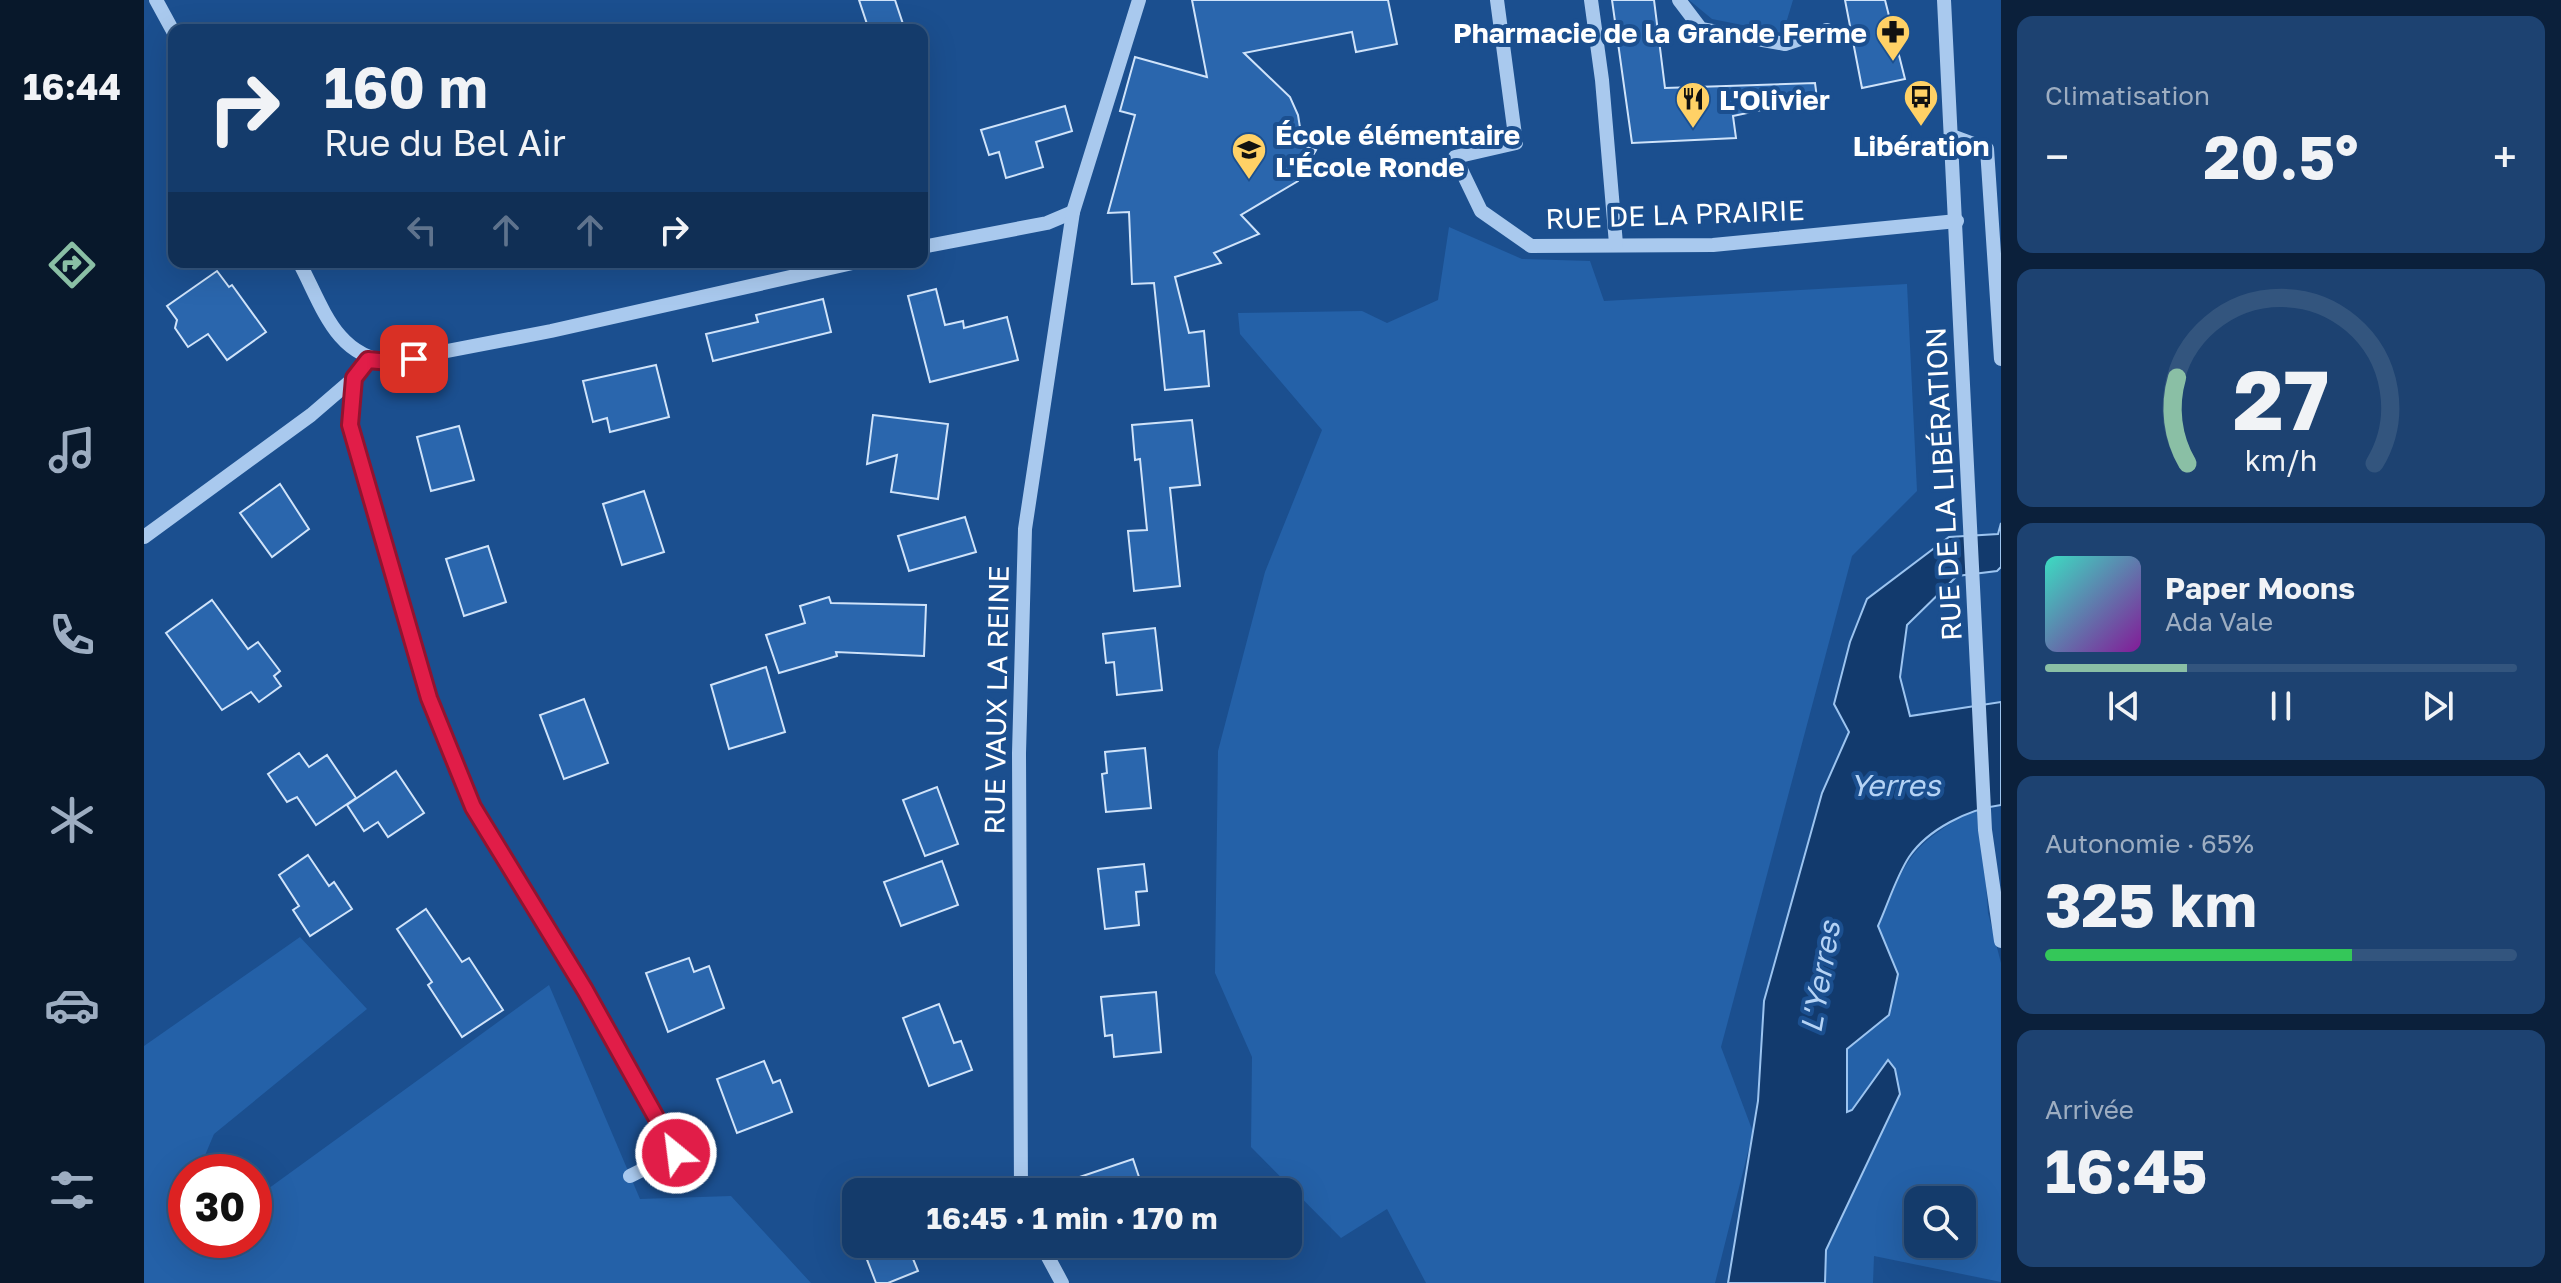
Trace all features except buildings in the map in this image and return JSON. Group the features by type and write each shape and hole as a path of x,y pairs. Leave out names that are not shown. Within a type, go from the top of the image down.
{"street":[{"path":"156,0 169,24"},
{"name":"RUE VAUX LA REINE","path":"1021,1178 1019,753 1025,529 1073,212 1139,0"},
{"name":"RUE DE LA PRAIRIE","path":"1497,0 1516,143 1455,157 1481,211 1531,246 1713,245 1957,221"},
{"path":"1591,0 1602,80 1616,244"},
{"path":"1679,0 1701,29 1785,44 1827,30"},
{"name":"RUE DE LA LIBÉRATION","path":"1944,0 1985,830 2001,941"},
{"path":"1952,136 1987,149 2001,359"},
{"path":"928,246 1047,223 1073,212"},
{"path":"302,268 348,348 368,360 390,362 438,355 830,268"},
{"path":"144,537 311,415 354,378 368,360"},
{"path":"354,378 350,425 429,698 473,807 585,990 676,1153 630,1176"},
{"path":"1049,1258 1062,1283"}],"shaded area":[{"path":"1689,0 1793,0 1783,33 1712,19"},
{"path":"1449,227 1522,259 1590,261 1604,301 1907,284 1917,491 1852,556 1721,1047 1753,1132 1715,1283 1426,1283 1387,1209 1341,1238 1302,1199 1302,1178 1282,1178 1251,1147 1252,1057 1215,973 1218,751 1265,572 1322,430 1240,334 1238,313 1362,311 1387,323 1438,300"},
{"path":"1979,785 1988,913 2001,963 2001,1282 1874,1256 1873,1283 1825,1283 1826,1250 1879,1137 1898,1079 1888,1060 1852,1110 1847,1112 1847,1049 1889,1015 1898,975 1878,927 1910,859 1932,836 1970,812"},
{"path":"300,937 367,1009 214,1134 206,1154 168,1154 168,1258 272,1258 272,1186 549,985 640,1199 731,1196 811,1283 144,1283 144,1046"}],"water":[{"name":"Yerres","path":"2001,523 2001,567 1997,571 1957,576 1907,625 1900,677 1910,716 2001,702 2001,805 1950,822 1917,847 1900,873 1878,926 1898,974 1889,1015 1847,1049 1847,1112 1852,1110 1888,1060 1895,1069 1900,1094 1826,1250 1825,1283 1728,1283 1758,1101 1764,1001 1822,793 1849,732 1834,704 1850,642 1867,599 1949,537 1998,534"}],"place":[{"name":"Pharmacie de la Grande Ferme","path":"1893,63"},
{"name":"Libération","path":"1921,128"},
{"name":"L'Olivier","path":"1693,130"},
{"name":"École élémentaire L'École Ronde","path":"1249,181"}],"route":[{"path":"414,359 390,362 368,360 354,378 350,425 429,698 473,807 585,990 676,1153"}],"water label":[{"name":"L'Yerres","path":"1820,977"}]}
